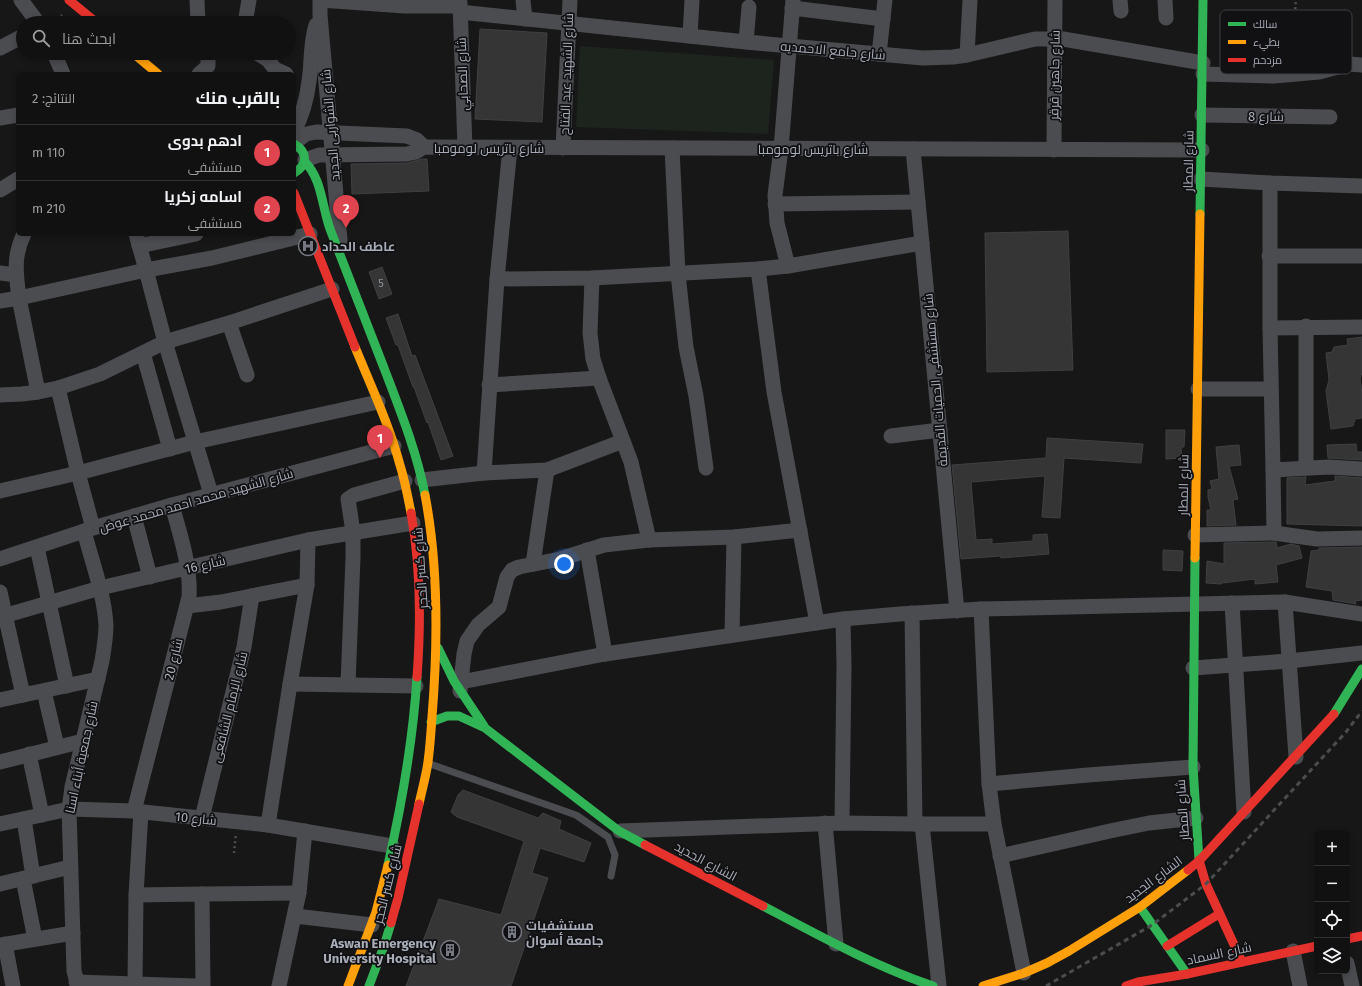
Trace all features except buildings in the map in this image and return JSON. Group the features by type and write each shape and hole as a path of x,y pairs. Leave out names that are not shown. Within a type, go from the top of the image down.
{"main road":[{"path":"69,0 88,16"},
{"name":"شارع المطار","path":"1203,0 1202,150 1193,668 1193,767 1198,861 1219,914 1242,962"},
{"path":"141,60 156,72"},
{"name":"شارع كسر الحجر","path":"296,144 303,151 305,161 312,169 316,178 325,215 405,422 422,480 430,522 435,565 436,643 428,763 398,898 384,946 369,986"},
{"path":"296,172 300,170 305,161"},
{"name":"شارع كسر الحجر","path":"297,208 310,234 378,402 394,446 405,481 413,523 418,564 419,604 416,686 403,793 384,886 372,925 348,986"},
{"name":"الشارع الجديد","path":"436,643 448,671 460,687 485,728"},
{"name":"الشارع الجديد","path":"983,986 1024,973 1070,951 1140,907 1198,861 1332,717 1362,669"},
{"name":"الشارع الجديد","path":"431,722 447,716 458,715 485,728 619,831 836,944 909,978 933,986"},
{"path":"1140,907 1187,974"},
{"path":"1167,946 1219,914"},
{"path":"1350,938 1362,936"},
{"name":"شارع السماد","path":"1126,986 1138,982 1187,974 1314,947"}],"street":[{"path":"21,0 33,16"},
{"path":"197,0 198,16"},
{"path":"246,16 249,0"},
{"name":"شارع جامع الاحمديه","path":"320,0 405,6 460,6 525,19 746,42 923,58 967,55 1026,41 1055,38 1072,40 1203,68 1220,70"},
{"name":"شارع الشواربى الجديد","path":"320,0 320,15 341,258"},
{"path":"523,0 525,19"},
{"name":"شارع الشهيد عبد الفتاح","path":"563,148 570,0"},
{"path":"690,36 692,0"},
{"path":"879,54 885,0"},
{"path":"967,55 970,0"},
{"name":"شارع جاهين قرقر","path":"1054,150 1055,0"},
{"path":"1165,0 1166,18"},
{"path":"788,266 777,223 774,204 781,149 793,4 883,19"},
{"name":"شارع الصحابي","path":"460,6 465,148"},
{"path":"746,42 749,7"},
{"name":"شارع الشواربى الجديد","path":"296,127 301,118 309,82 313,37 320,15"},
{"path":"0,48 16,40"},
{"path":"57,60 62,72"},
{"path":"201,72 208,66 208,60"},
{"path":"268,60 275,69 282,72"},
{"name":"شارع جامع الاحمديه","path":"1352,64 1362,65"},
{"name":"شارع جامع الاحمديه","path":"1256,74 1274,76 1297,74"},
{"path":"296,78 309,82"},
{"path":"0,118 16,115"},
{"name":"شارع 8","path":"1202,115 1330,117"},
{"name":"شارع باتريس لومومبا","path":"296,142 306,134 330,132 407,136 417,140 424,147"},
{"name":"شارع باتريس لومومبا","path":"305,161 319,155 407,154 416,152 424,147 1202,150"},
{"path":"484,474 497,279 510,148"},
{"path":"672,148 678,274 686,347 696,396 706,468"},
{"name":"شارع مستشفى الحميات القديمة","path":"913,149 957,611"},
{"path":"1201,179 1362,186"},
{"path":"0,190 16,180"},
{"path":"1270,183 1269,256 1274,533"},
{"path":"774,204 918,202"},
{"path":"0,301 146,270 212,258 310,234"},
{"path":"23,236 17,252 16,275 19,298 38,392"},
{"path":"177,236 138,240 164,342 210,494"},
{"path":"497,279 592,278 758,269 788,266 922,243"},
{"path":"1269,256 1362,256"},
{"path":"758,269 774,392 817,622"},
{"path":"0,273 16,275"},
{"path":"592,278 590,333 593,359 631,462 649,540"},
{"path":"0,395 22,394 58,388 100,374 164,342 229,323 332,289"},
{"path":"229,323 247,375"},
{"path":"1270,328 1306,326 1362,327"},
{"path":"1306,326 1306,468"},
{"path":"143,353 170,449"},
{"path":"490,385 599,378"},
{"name":"شارع جمعية أبناء اسنا","path":"58,388 78,473 104,608 106,626 105,644 98,679 71,794 69,809 74,971 77,984"},
{"path":"1198,389 1271,389"},
{"path":"0,491 78,473 195,442 378,402"},
{"path":"891,436 940,430"},
{"path":"422,480 547,470 624,441"},
{"name":"شارع الشهيد محمد احمد محمد عوض","path":"0,559 88,530 210,494 394,446"},
{"path":"1273,470 1329,467 1362,469"},
{"path":"533,564 547,470"},
{"path":"348,684 353,532 348,499 354,495 405,481"},
{"name":"شارع 20","path":"135,984 138,812 187,606 190,587 188,568 172,505"},
{"path":"134,516 150,577"},
{"name":"شارع 16","path":"3,616 100,588 308,540 413,523"},
{"path":"800,530 734,537 649,540 604,545 560,559 519,567 512,570 507,577 499,607 483,620 472,632 467,641 460,687 605,654 817,622 912,613 1285,602 1362,614"},
{"path":"1195,535 1274,533 1317,539 1362,538"},
{"path":"732,635 734,537"},
{"path":"268,825 307,585 308,540"},
{"path":"37,547 67,686"},
{"path":"587,550 605,654"},
{"path":"187,606 221,602 307,585"},
{"path":"0,592 3,616 23,695"},
{"name":"شارع الإمام الشافعى","path":"202,818 244,647 252,596"},
{"path":"1285,602 1296,757"},
{"path":"1232,603 1244,812"},
{"path":"981,610 988,784 1000,856 1024,973"},
{"path":"912,613 919,824 939,986"},
{"path":"842,619 844,701 842,823"},
{"path":"1193,668 1289,661 1362,653"},
{"path":"0,700 98,679"},
{"path":"290,684 416,686"},
{"path":"44,691 57,747"},
{"path":"0,762 83,741"},
{"path":"29,754 42,815"},
{"path":"988,784 1193,767"},
{"name":"شارع 10","path":"0,824 69,809 138,812 268,825 392,846"},
{"path":"1000,856 1149,823 1196,818"},
{"path":"24,819 28,877 35,939"},
{"path":"619,831 842,823 994,824"},
{"path":"825,824 836,944"},
{"path":"279,986 299,893 305,831"},
{"path":"0,884 70,867"},
{"path":"136,894 299,893"},
{"path":"202,894 203,986"},
{"path":"295,916 372,925"},
{"path":"13,986 3,945 73,933"},
{"path":"1293,951 1300,986"},
{"path":"1349,974 1352,986"},
{"path":"77,984 195,986"}],"lane":[{"path":"428,763 576,815 608,837 615,855 611,876"}],"path":[{"path":"1295,10 1296,0"},
{"path":"234,853 237,822"}],"shaded area":[{"path":"580,46 774,60 768,134 576,127"}],"railway":[{"path":"1046,986 1152,925 1206,884 1346,732 1362,711"}],"traffic: fast":[{"path":"1200,214 1203,0"},
{"path":"296,145 304,155 304,162 296,172"},
{"path":"305,162 315,177 321,194 327,221 402,415 413,447 425,495"},
{"path":"1195,558 1193,767 1199,860"},
{"path":"438,648 454,681 484,726"},
{"path":"1334,714 1362,669"},
{"path":"388,865 406,772 413,725 417,677"},
{"path":"431,722 447,716 459,716 485,728 619,831 645,845"},
{"path":"763,906 868,960 933,986"},
{"path":"1140,907 1187,974"},
{"path":"369,986 391,923"}],"traffic: slow":[{"path":"141,60 156,72"},
{"path":"1195,558 1200,214"},
{"path":"355,347 391,435 408,495 411,513"},
{"path":"419,804 428,762 434,689 436,633 433,550 425,495"},
{"path":"348,986 376,912 388,865"},
{"path":"983,986 1024,973 1069,951 1140,907 1188,870"}],"traffic: jam":[{"path":"69,0 88,16"},
{"path":"296,198 355,347"},
{"path":"411,513 417,554 419,595 417,677"},
{"path":"1188,870 1199,861 1334,714"},
{"path":"391,923 419,804"},
{"path":"645,845 763,906"},
{"path":"1199,860 1206,884 1242,962"},
{"path":"1167,946 1219,914"},
{"path":"1350,938 1362,936"},
{"path":"1126,986 1138,982 1187,974 1314,947"}],"place":[{"name":"اسامه زكريا","path":"346,228"},
{"name":"عاطف الحداد","path":"308,246"},
{"name":"ادهم بدوى","path":"380,458"},
{"name":"مستشفيات جامعة أسوان","path":"512,932"},
{"name":"Aswan Emergency University Hospital","path":"450,950"}]}
